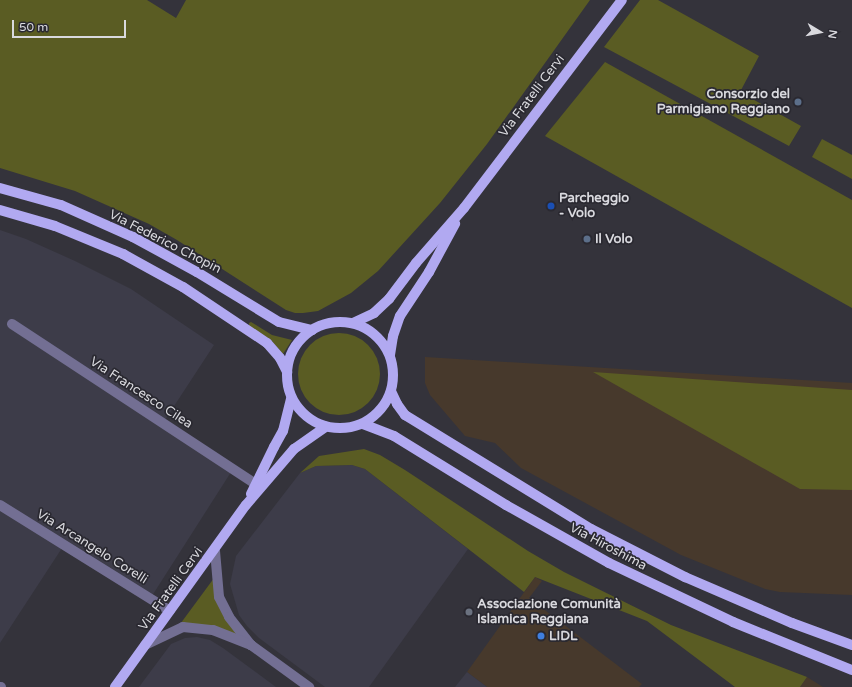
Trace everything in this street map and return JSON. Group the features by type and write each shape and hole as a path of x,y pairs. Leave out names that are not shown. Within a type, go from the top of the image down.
{"main road":[{"name":"Via Fratelli Cervi","path":"352,323 381,307 416,263 464,208 622,0"},
{"name":"Via Federico Chopin","path":"0,188 61,205 133,237 198,272 279,322 312,330"},
{"name":"Via Fratelli Cervi","path":"390,355 393,336 400,316 429,272 464,208"},
{"path":"0,210 55,226 123,254 183,287 267,343 280,358 287,372"},
{"name":"Via Fratelli Cervi","path":"338,322 352,323 368,329 381,340 390,355 394,373 391,391 385,404 376,415 363,424 352,428 339,429 326,427 312,421 300,412 291,399 287,385 287,372 298,344 312,330 338,322"},
{"name":"Via Hiroshima","path":"391,391 397,404 405,415 590,530 685,577 792,623 852,645"},
{"name":"Via Fratelli Cervi","path":"246,505 284,431 291,399"},
{"name":"Via Hiroshima","path":"363,424 394,436 506,505 609,563 732,622 852,670"},
{"name":"Via Fratelli Cervi","path":"115,687 246,505 294,450 326,427"}],"street":[{"name":"Via Francesco Cilea","path":"12,324 256,484"},
{"name":"Via Arcangelo Corelli","path":"0,505 170,611"},
{"path":"215,550 219,597 229,617 251,645"},
{"path":"145,645 183,627 213,630 251,645 309,687"}],"shaded area":[{"path":"0,0 147,0 176,18 186,0 590,0 487,144 440,203 378,271 351,293 318,311 295,313 286,310 177,240 149,224 75,191 0,168"},
{"path":"640,0 658,0 759,56 740,92 801,126 789,146 604,47"},
{"path":"605,62 852,200 852,308 545,136"},
{"path":"822,139 852,155 852,179 812,157"},
{"path":"0,230 26,239 75,261 131,289 214,345 163,423 233,469 150,599 64,545 0,643"},
{"path":"251,322 272,335 292,340 283,354 271,340 249,326 249,323"},
{"path":"339,333 355,336 368,345 377,358 380,374 377,390 368,403 355,412 339,415 323,412 310,403 301,390 298,374 301,358 310,345 323,336"},
{"path":"425,357 852,383 852,595 780,592 765,589 681,555 521,468 495,443 465,436 430,395 425,383"},
{"path":"593,372 852,390 852,490 800,489"},
{"path":"364,449 380,455 405,470 528,551 564,572 671,625 807,677 800,687 735,687 647,621 535,577 524,592 365,469 352,465 316,466 300,473 319,456"},
{"path":"352,465 365,469 468,549 369,687 325,687 259,638 247,626 239,615 230,584 236,556 300,473 316,466"},
{"path":"217,574 219,597 251,645 213,630 175,631"},
{"name":"LIDL","path":"535,577 542,581 529,598 642,684 639,687 487,687 467,672"},
{"path":"197,637 210,640 223,648 276,687 139,687 171,644 185,638"},
{"path":"467,672 487,687 455,687"},
{"path":"807,677 823,687 800,687"}],"place":[{"name":"Consorzio del Parmigiano Reggiano","path":"798,102"},
{"name":"Parcheggio - Volo","path":"551,206"},
{"name":"Il Volo","path":"587,239"},
{"name":"Associazione Comunità Islamica Reggiana","path":"469,612"},
{"name":"LIDL","path":"541,636"}]}
